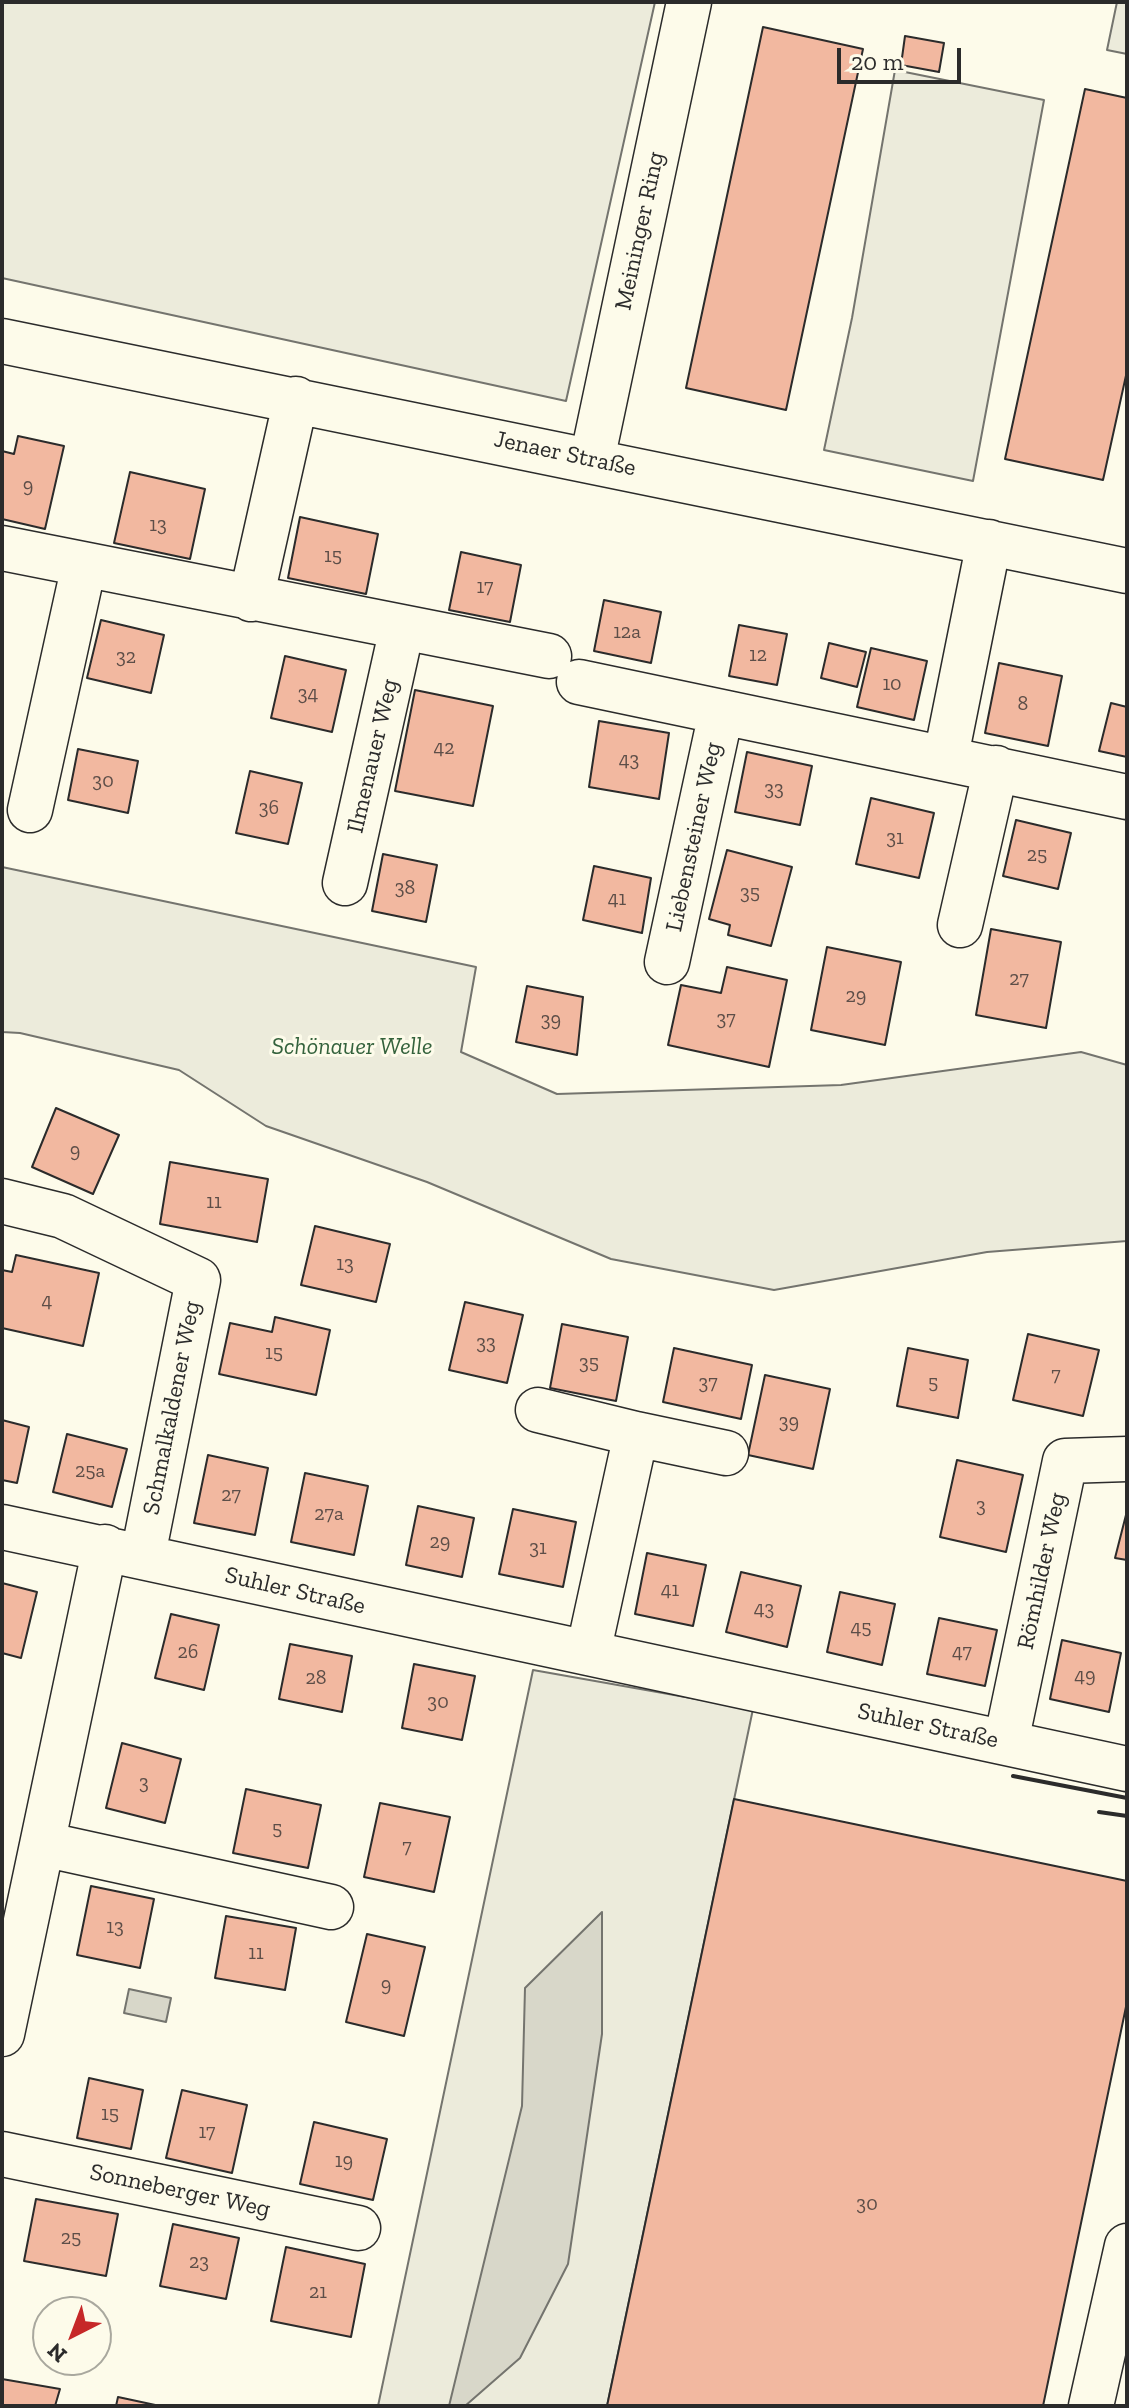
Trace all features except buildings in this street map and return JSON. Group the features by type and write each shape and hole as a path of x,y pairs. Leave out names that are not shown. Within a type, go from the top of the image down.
{"street":[{"name":"Meininger Ring","path":"592,460 689,2"},
{"name":"Jenaer Straße","path":"2,341 1127,571"},
{"path":"251,599 296,399"},
{"path":"946,756 989,542"},
{"path":"2,548 402,628"},
{"path":"30,810 84,565"},
{"name":"Liebensteiner Weg","path":"402,628 721,713 946,756 1127,797"},
{"name":"Ilmenauer Weg","path":"345,883 402,628"},
{"name":"Liebensteiner Weg","path":"667,962 721,713"},
{"path":"960,925 996,768"},
{"name":"Schmalkaldener Weg","path":"2,1201 63,1216 198,1280 124,1551"},
{"path":"538,1410 726,1453"},
{"path":"588,1653 636,1434"},
{"name":"Römhilder Weg","path":"1006,1742 1065,1461 1127,1459"},
{"name":"Suhler Straße","path":"2,1527 1127,1769"},
{"path":"2,2034 43,1844 124,1551"},
{"path":"43,1844 331,1907"},
{"name":"Sonneberger Weg","path":"2,2154 358,2228"},
{"path":"1091,2406 1127,2246"}],"green space":[{"path":"2,2 655,2 566,401 2,278"},
{"path":"1117,2 1127,2 1127,54 1107,50"},
{"path":"895,70 1044,100 973,481 824,450 852,318"},
{"name":"Schönauer Welle","path":"2,867 476,967 461,1052 557,1094 841,1085 1081,1052 1127,1065 1127,1241 987,1252 774,1290 611,1259 427,1182 266,1126 179,1070 20,1033 2,1032"},
{"path":"533,1670 753,1709 607,2406 378,2406"}],"shaded area":[{"path":"602,1912 602,2034 568,2264 520,2358 465,2406 449,2406 522,2106 525,1988"},
{"path":"129,1989 171,1998 166,2022 124,2013"}],"wall":[{"path":"1013,1776 1127,1798"},
{"path":"1099,1812 1127,1816"}]}
